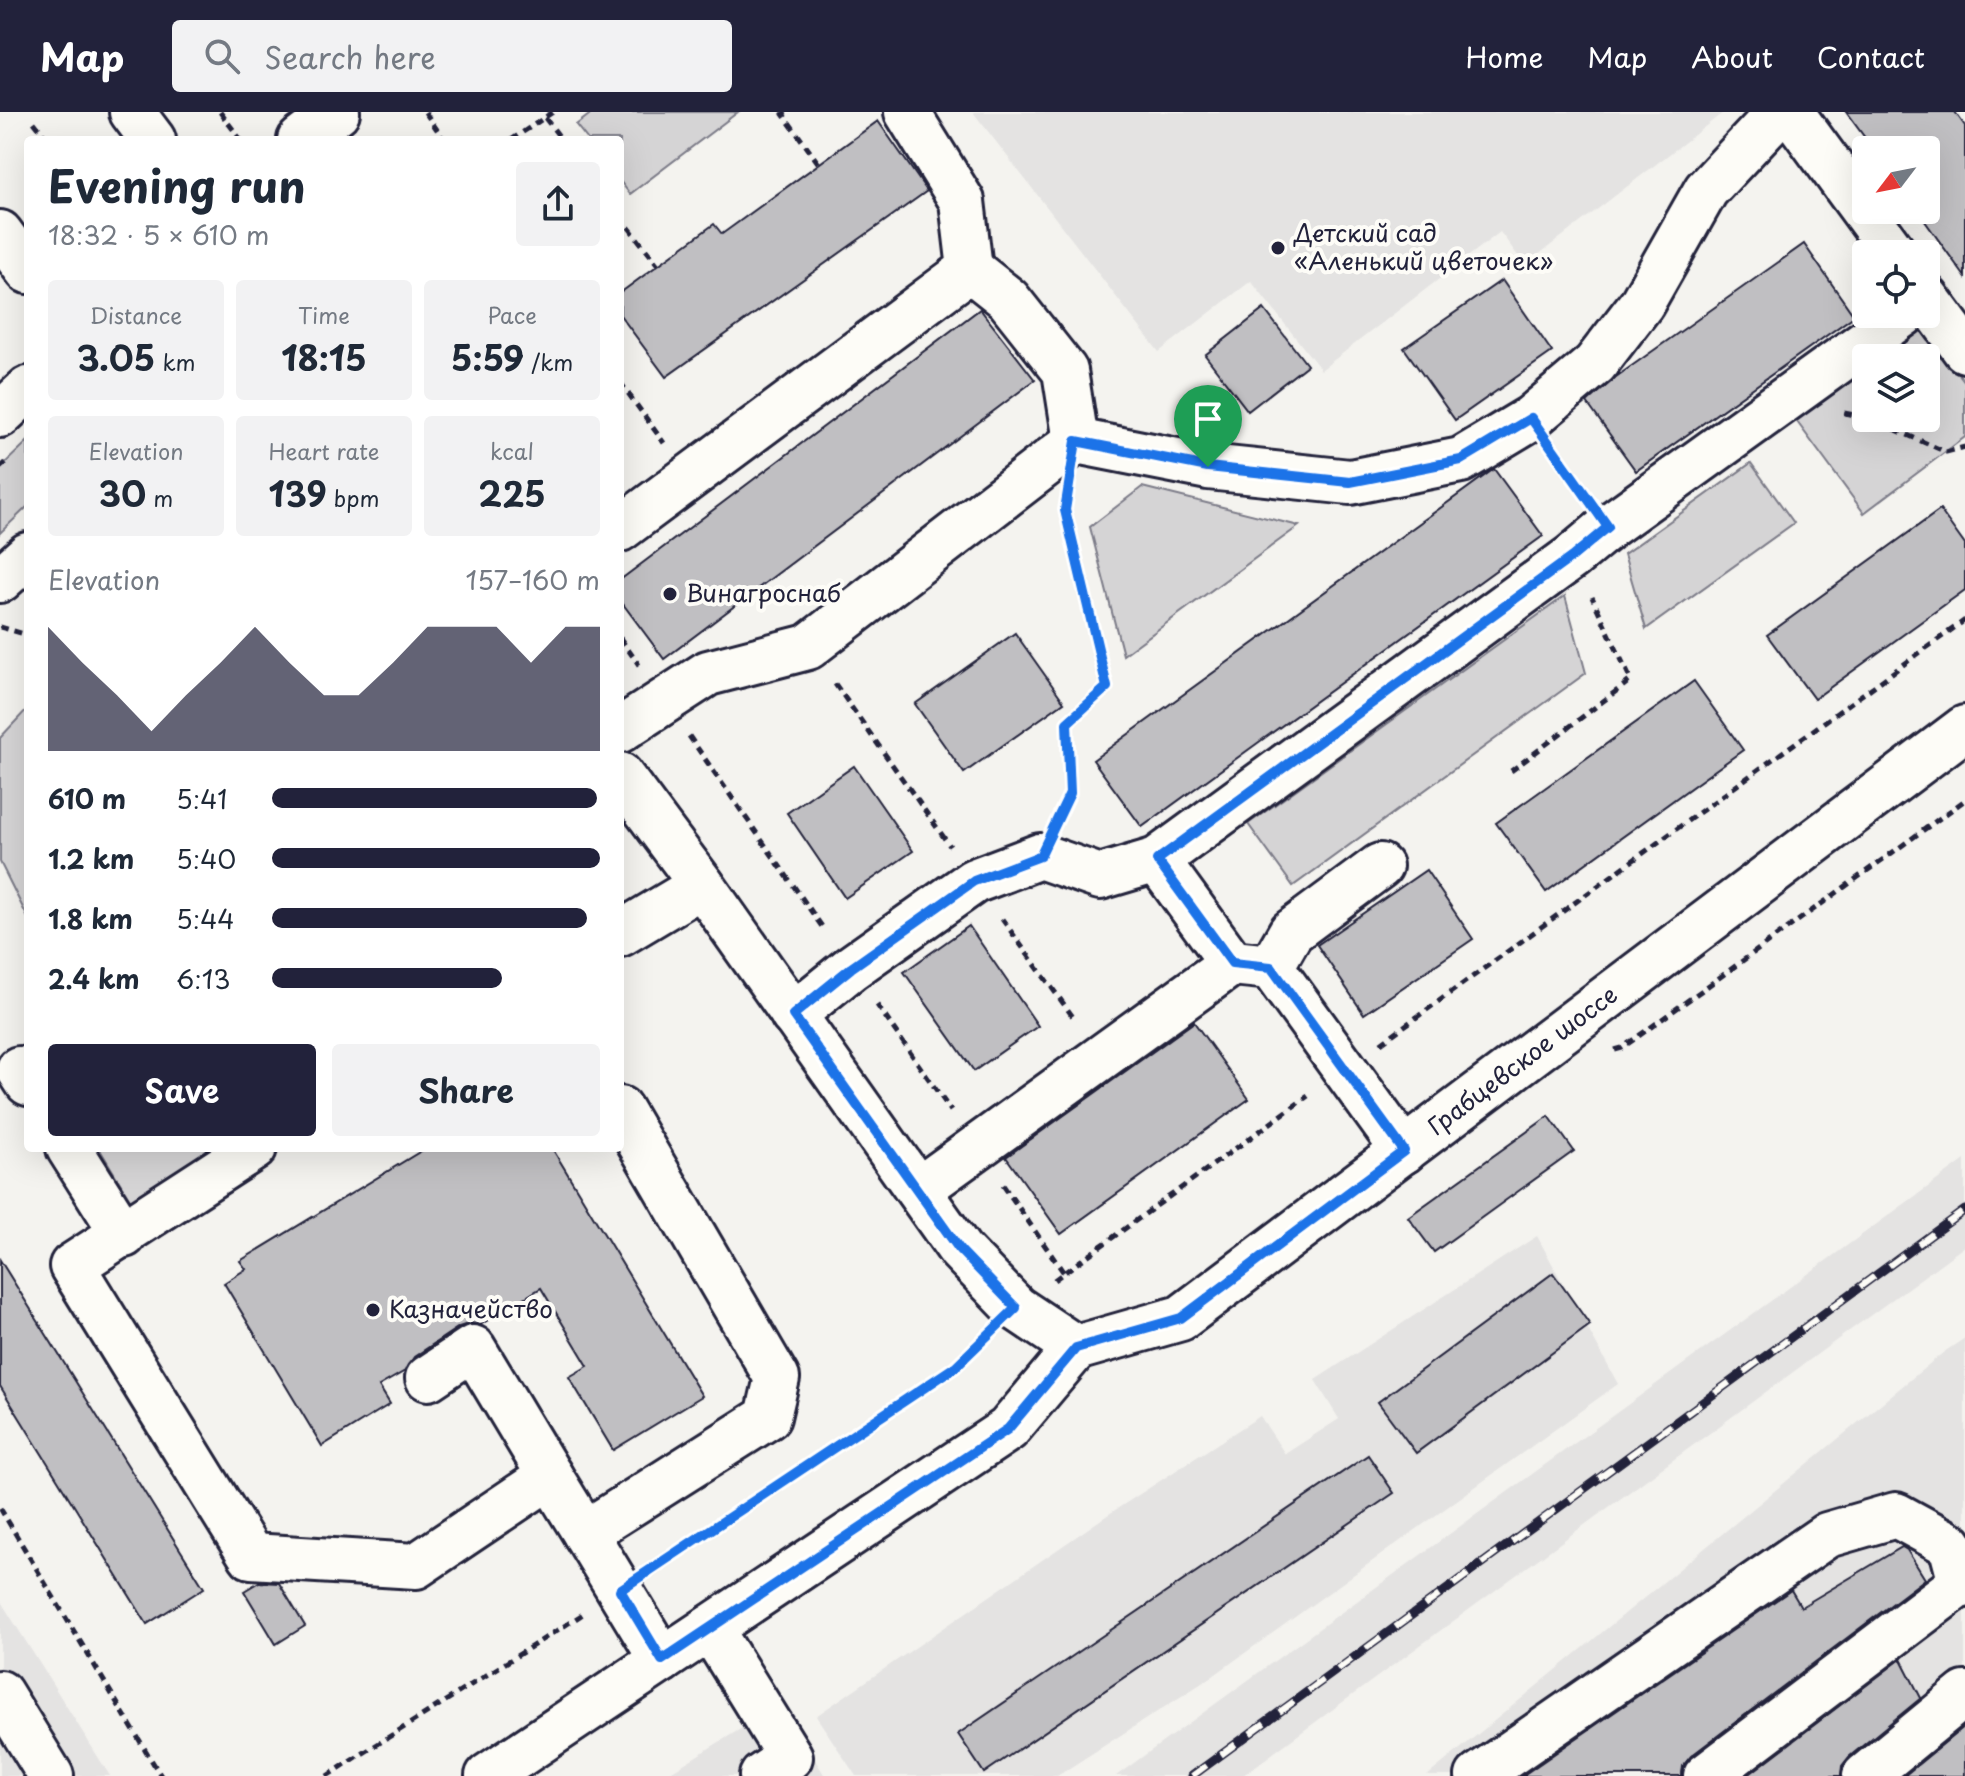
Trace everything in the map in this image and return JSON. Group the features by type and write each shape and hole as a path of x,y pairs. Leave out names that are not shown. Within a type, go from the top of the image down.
{"main road":[{"path":"123,136 130,112"},
{"path":"130,112 150,136"},
{"path":"305,136 337,112"},
{"path":"907,112 962,201 970,269 1008,299 1065,371 1076,441"},
{"path":"624,727 708,673 808,647 1076,441 1208,467 1350,482 1461,460 1531,418 1595,364 1642,303 1706,190 1779,112"},
{"path":"1791,112 1885,240"},
{"path":"0,233 24,266"},
{"path":"624,526 970,269"},
{"path":"1940,316 1965,350"},
{"path":"793,1015 851,968 974,881 1040,856 1100,877 1157,860 1572,557 1608,527 1885,328"},
{"path":"0,415 24,393"},
{"path":"0,580 24,559"},
{"name":"Грабцевское шоссе","path":"1076,1348 1181,1318 1965,728"},
{"path":"488,1776 1008,1429 1076,1348 1016,1308 960,1250 702,885 624,780"},
{"path":"1157,860 1346,1069 1404,1151"},
{"path":"918,1190 1251,965 1380,866"},
{"path":"624,932 702,885"},
{"path":"585,1533 768,1417 777,1378 624,1116"},
{"path":"72,1152 124,1235"},
{"path":"248,1152 72,1266 251,1556 416,1566 550,1476"},
{"path":"428,1378 473,1348 662,1660"},
{"path":"1478,1776 1827,1535 1896,1515 1951,1545 1963,1584 1706,1776"},
{"path":"710,1628 790,1757 762,1776"},
{"path":"0,1693 51,1776"},
{"path":"1865,1776 1965,1694"}],"path":[{"path":"220,112 238,136"},
{"path":"425,112 441,136"},
{"path":"517,136 553,112"},
{"path":"786,112 783,114 819,164"},
{"path":"545,118 559,136"},
{"path":"34,122 45,136"},
{"path":"624,221 658,265"},
{"path":"624,387 690,478"},
{"path":"1531,418 1608,527"},
{"path":"1901,432 1946,452 1965,447"},
{"path":"1040,856 1070,793 1067,723 1107,687 1065,510 1076,441"},
{"path":"1511,771 1631,680 1572,557"},
{"path":"327,1776 620,1590 955,1367 1016,1308 1965,620"},
{"path":"0,627 24,634"},
{"path":"0,1508 161,1776"}],"shaded area":[{"path":"593,112 738,112 630,194 624,186 624,136 585,136 576,125"},
{"name":"Детский сад «Аленький цветочек»","path":"973,112 1724,112 1525,265 1500,232 1321,370 1251,281 1159,352"},
{"path":"1912,328 1923,328 1935,344 1890,344"},
{"path":"1940,350 1965,382 1965,437 1864,513 1792,415 1852,371 1852,432 1940,432"},
{"path":"24,445 24,510 0,533 0,468"},
{"path":"1751,463 1794,523 1646,629 1624,554"},
{"path":"1142,487 1299,526 1123,655 1090,527"},
{"path":"1565,596 1586,673 1293,886 1248,824"},
{"path":"24,712 24,910 0,862 0,738"},
{"path":"101,1152 216,1152 131,1201"},
{"path":"1965,1160 1965,1246 1242,1776 1116,1776"},
{"path":"1537,1236 1618,1384 1213,1676 1057,1776 856,1776 816,1716 1106,1516 1260,1416 1285,1454 1339,1419 1315,1380"},
{"path":"1965,1338 1965,1776 1427,1776 1944,1352"},
{"path":"0,1600 110,1776 0,1776"},
{"path":"781,1704 825,1776 664,1776"}],"building":[{"path":"1846,112 1955,112 1965,126 1965,277 1927,224 1940,224 1940,136 1864,136"},
{"path":"878,121 927,191 666,377 624,320 624,290 714,224 722,234"},
{"path":"1804,244 1852,313 1852,317 1636,471 1587,403 1616,377"},
{"path":"1502,280 1552,352 1455,420 1404,348"},
{"path":"980,309 1035,380 664,659 624,605 624,577"},
{"path":"1264,309 1307,365 1248,411 1205,355"},
{"path":"1494,469 1543,536 1142,827 1093,760"},
{"path":"1940,510 1965,545 1965,590 1814,699 1767,635"},
{"path":"1015,633 1064,702 964,773 915,704"},
{"path":"1694,681 1743,750 1546,892 1496,823"},
{"path":"854,766 913,851 845,898 787,813"},
{"path":"1426,870 1473,939 1364,1014 1317,945"},
{"path":"969,926 1038,1026 974,1071 904,972"},
{"path":"1194,1022 1249,1099 1061,1234 1006,1157"},
{"path":"1549,1116 1574,1151 1434,1252 1408,1217"},
{"name":"Казначейство","path":"419,1152 554,1152 702,1396 613,1450 569,1377 588,1366 541,1288 480,1325 471,1323 459,1327 414,1357 405,1371 379,1386 390,1404 322,1446 224,1283 246,1269 240,1261"},
{"path":"0,1260 204,1588 147,1624 0,1386"},
{"path":"1553,1273 1590,1325 1416,1453 1378,1402"},
{"path":"1368,1455 1394,1493 984,1773 958,1734"},
{"path":"1902,1547 1925,1579 1691,1756 1683,1766 1682,1776 1522,1776 1791,1590 1801,1607"},
{"path":"259,1582 279,1583 305,1626 276,1644 244,1591"},
{"path":"1901,1659 1921,1698 1849,1757 1842,1766 1841,1776 1747,1776"},
{"path":"1965,1726 1965,1776 1904,1776"}],"railway":[{"path":"1192,1776 1965,1210"}],"place":[{"name":"Детский сад «Аленький цветочек»","path":"1278,248"},
{"name":"Винагроснаб","path":"670,594"},
{"name":"Казначейство","path":"373,1310"}],"route":[{"path":"1531,418 1608,527 1572,557 1157,860 1232,963 1271,967 1404,1151 1181,1318 1076,1348 1008,1429 662,1660 620,1590 955,1367 1016,1308 960,1250 793,1015 851,968 974,881 1040,856 1070,793 1067,723 1107,687 1065,510 1076,441 1208,467 1350,482 1461,460 1531,418"}]}
